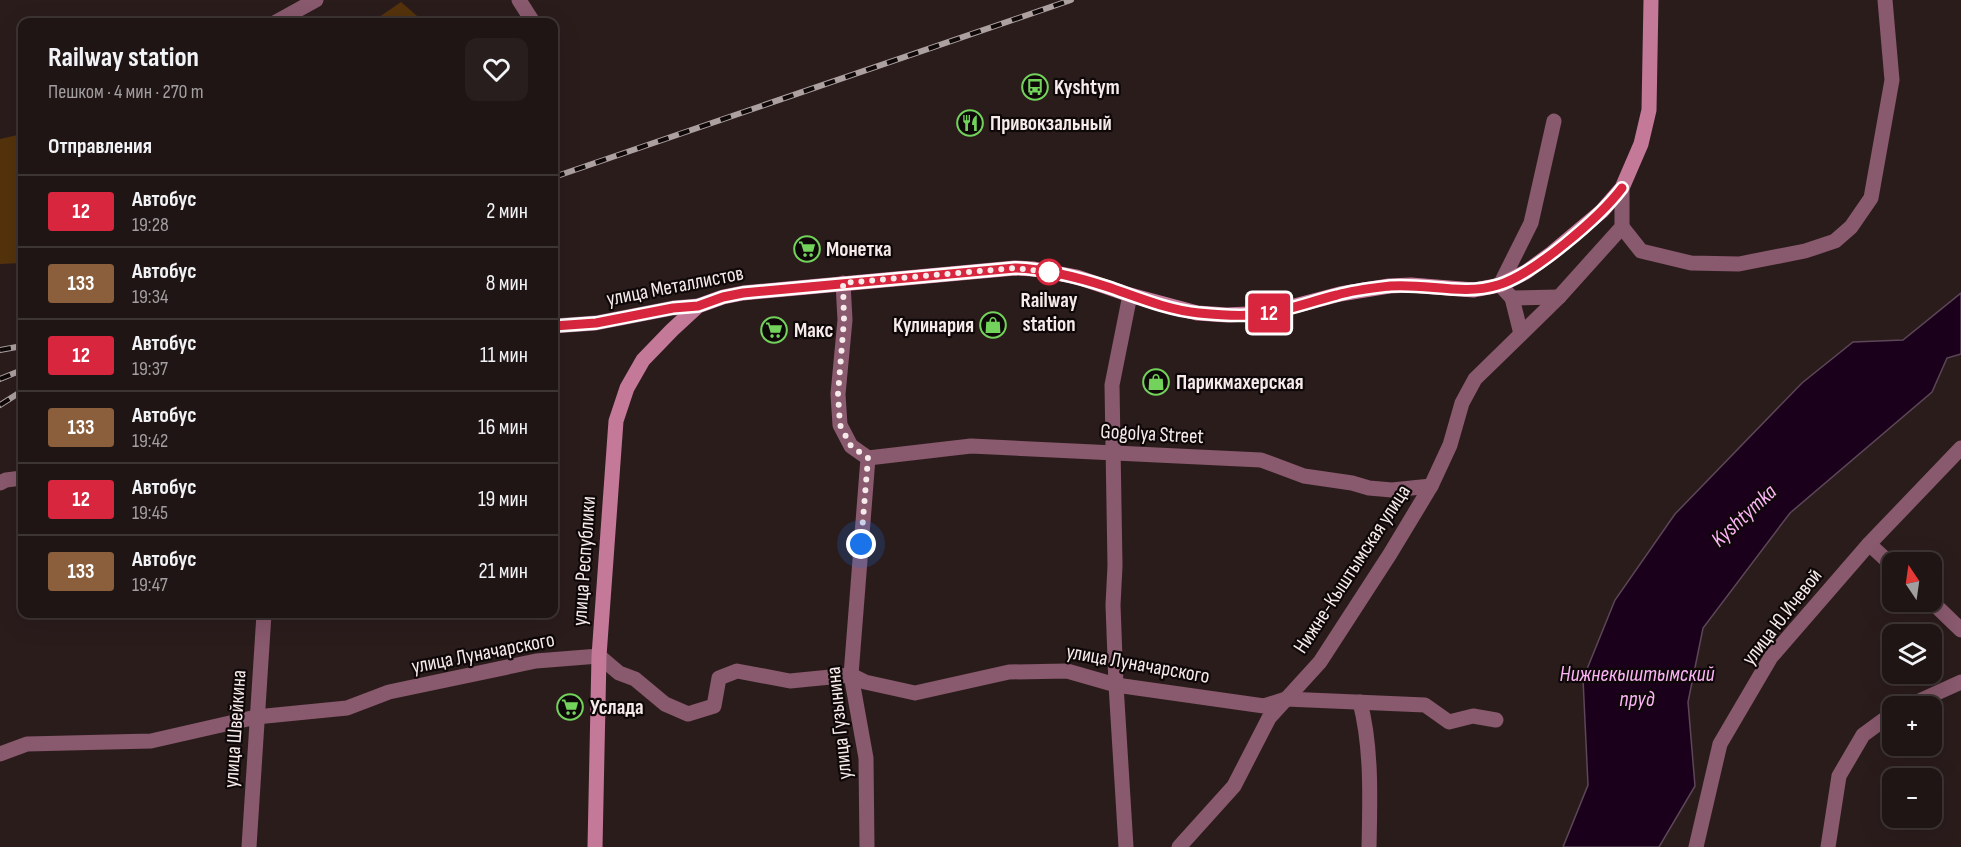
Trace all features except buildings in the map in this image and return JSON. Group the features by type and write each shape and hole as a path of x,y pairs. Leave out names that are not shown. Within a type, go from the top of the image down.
{"main road":[{"path":"1622,188 1641,144 1649,110 1651,0"},
{"name":"улица Металлистов","path":"698,306 743,293 1015,268 1077,277 1130,295 1197,313 1253,315 1268,313 1340,294 1389,286 1411,285 1474,290 1500,285 1526,272 1602,211 1622,188"},
{"name":"улица Республики","path":"595,847 599,656 616,421 627,388 643,360 698,306"}],"street":[{"path":"283,18 316,0"},
{"path":"519,0 530,18"},
{"path":"1622,188 1622,227 1641,251 1691,263 1739,264 1805,251 1835,241 1851,227 1871,198 1892,80 1885,0"},
{"path":"1521,334 1512,297 1500,285 1531,224 1554,121"},
{"name":"Нижне-Кыштымская улица","path":"1179,847 1234,786 1269,718 1320,662 1431,486 1450,445 1462,403 1475,379 1559,297 1622,227"},
{"path":"843,283 844,320 838,394 840,425 851,446 868,458"},
{"path":"1126,847 1113,605 1112,385 1130,295"},
{"path":"1512,297 1559,297"},
{"name":"улица Металлистов","path":"558,326 596,323 673,308 698,306"},
{"name":"Gogolya Street","path":"868,458 971,446 1261,460 1305,476 1369,488 1392,490 1431,486"},
{"name":"улица Ю.Ичевой","path":"1696,847 1720,744 1771,657 1869,544 1961,448"},
{"name":"улица Гузынина","path":"867,847 866,758 851,675 868,458"},
{"path":"0,483 18,478"},
{"path":"1869,544 1882,556"},
{"path":"1942,612 1961,630"},
{"name":"улица Швейкина","path":"249,847 264,618"},
{"name":"улица Луначарского","path":"0,754 27,744 150,741 256,717 347,708 390,692 536,661 599,656 619,673 635,679 665,704 688,714 714,706 719,678 736,671 790,681 851,675 865,682 915,693 1009,672 1067,670 1116,685 1264,706 1286,699 1425,705 1449,722 1473,716 1496,720"},
{"path":"1930,696 1961,682"},
{"path":"1360,702 1365,720 1369,847"},
{"path":"1828,847 1839,776 1863,735 1882,721"}],"shaded area":[{"path":"401,2 419,18 378,18"},
{"path":"18,135 18,263 0,264 0,139"}],"water":[{"name":"Нижнекыштымский пруд","path":"1961,293 1961,354 1947,358 1932,392 1790,513 1703,628 1688,702 1695,786 1659,847 1563,847 1588,785 1583,679 1615,600 1675,514 1802,383 1853,342 1903,340"}],"railway":[{"path":"558,176 1071,0"},
{"path":"0,350 18,347"},
{"path":"0,379 18,372"},
{"path":"0,405 18,394"}],"bus line":[{"name":"12","path":"558,326 596,323 673,308 698,306 743,293 1015,268 1077,277 1159,304 1197,313 1227,315 1268,313 1340,294 1389,286 1411,285 1474,290 1500,285 1526,272 1602,211 1622,188"}],"place":[{"name":"Kyshtym","path":"1035,87"},
{"name":"Привокзальный","path":"970,123"},
{"name":"Монетка","path":"807,249"},
{"name":"Railway station","path":"1049,272"},
{"name":"Кулинария","path":"993,325"},
{"name":"Макс","path":"774,330"},
{"name":"Парикмахерская","path":"1156,382"},
{"name":"Услада","path":"570,707"}],"route":[{"path":"861,544 868,458 851,446 840,425 838,394 844,320 843,283 975,270 1015,268 1049,272"}],"water label":[{"name":"Kyshtymka","path":"1744,516"}]}
